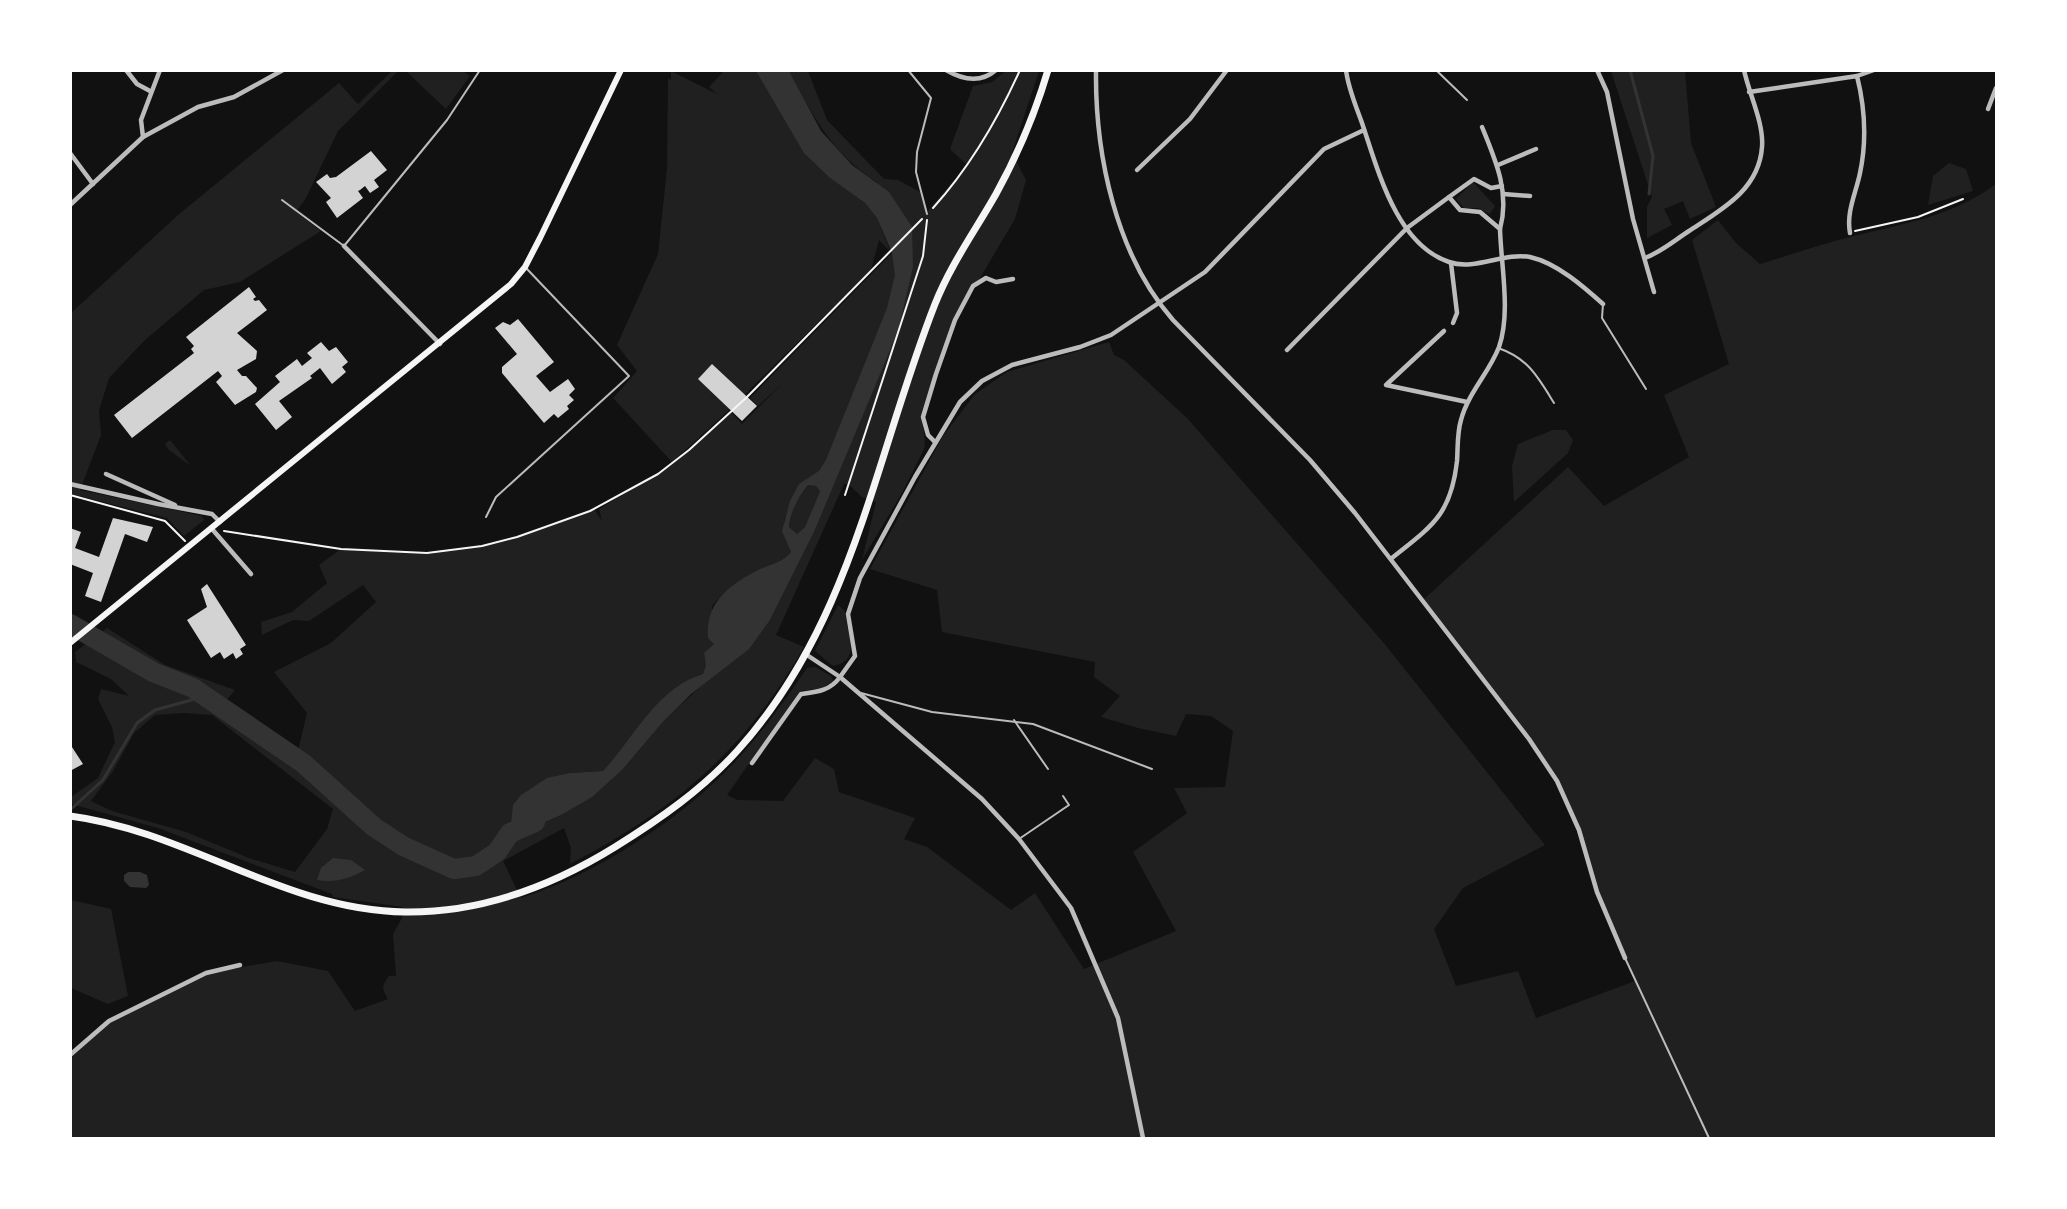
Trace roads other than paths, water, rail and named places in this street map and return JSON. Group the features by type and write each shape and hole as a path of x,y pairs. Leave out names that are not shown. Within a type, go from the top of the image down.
{"main road":[{"path":"70,643 99,622 504,290 525,267 621,70"},
{"path":"70,816 156,836 313,898 368,910 402,913 445,911 499,900 579,867 660,818 709,779 738,750 769,713 807,655 829,610 858,536 914,358 944,282 1020,146 1048,70"}],"street":[{"path":"126,70 137,84 150,91"},
{"path":"143,137 141,120 150,91 160,70"},
{"path":"70,205 143,137 198,106 234,97 284,70"},
{"path":"946,70 972,79 986,76 996,70"},
{"path":"1096,70 1097,133 1102,164 1129,246 1157,302 1310,460 1392,558 1529,739 1557,781 1579,830 1597,892 1625,958"},
{"path":"1137,170 1190,120 1227,70"},
{"path":"1346,70 1391,202 1423,248 1451,263 1476,264 1530,257 1558,270 1603,304"},
{"path":"1597,70 1612,114 1633,219 1654,292"},
{"path":"1645,258 1721,210 1740,195 1754,177 1762,148 1761,136 1744,70"},
{"path":"1749,92 1857,76 1874,70"},
{"path":"1850,233 1850,215 1864,146 1865,116 1857,76"},
{"path":"1988,109 1996,88"},
{"path":"1392,558 1430,527 1447,507 1455,477 1460,421 1467,402 1498,348 1504,320 1500,229 1505,212 1503,194 1498,165 1482,127"},
{"path":"752,763 801,694 824,691 835,684 855,656 848,614 854,593 866,565 960,402 991,376 1012,365 1097,341 1134,320 1157,302 1186,287 1205,272 1324,149 1365,130"},
{"path":"1498,165 1536,149"},
{"path":"70,153 93,184"},
{"path":"1287,350 1407,228 1474,179 1491,188 1502,186"},
{"path":"1503,194 1530,196"},
{"path":"1449,197 1460,210 1480,212 1500,229"},
{"path":"344,246 440,344"},
{"path":"1451,263 1457,313 1453,323"},
{"path":"935,442 928,435 923,417 956,320 973,286 986,278 996,282 1013,279"},
{"path":"1444,331 1386,385 1467,402"},
{"path":"106,474 179,507"},
{"path":"70,484 212,514 220,522"},
{"path":"212,529 250,574"},
{"path":"807,655 840,677 982,799 1019,839 1071,908 1118,1018 1143,1138"},
{"path":"70,1055 109,1021 206,973 240,965"}],"lane":[{"path":"282,200 344,246 447,120 480,70"},
{"path":"908,70 931,98 916,162 916,172 927,214"},
{"path":"1436,70 1467,100"},
{"path":"486,517 496,497 629,376 525,267"},
{"path":"1603,304 1602,318 1646,389"},
{"path":"1498,348 1516,354 1529,366 1554,403"},
{"path":"858,692 932,712 1033,724 1152,769"},
{"path":"1014,720 1048,769"},
{"path":"1019,839 1069,805 1063,796"},
{"path":"1625,958 1709,1138"}],"waterway":[{"path":"1630,70 1653,156 1649,194"},
{"path":"70,624 153,672 193,688 303,763 374,827 403,846 454,869 476,866 497,852 510,833 535,822"},
{"path":"70,810 103,780 137,723 155,710 206,696"}]}
